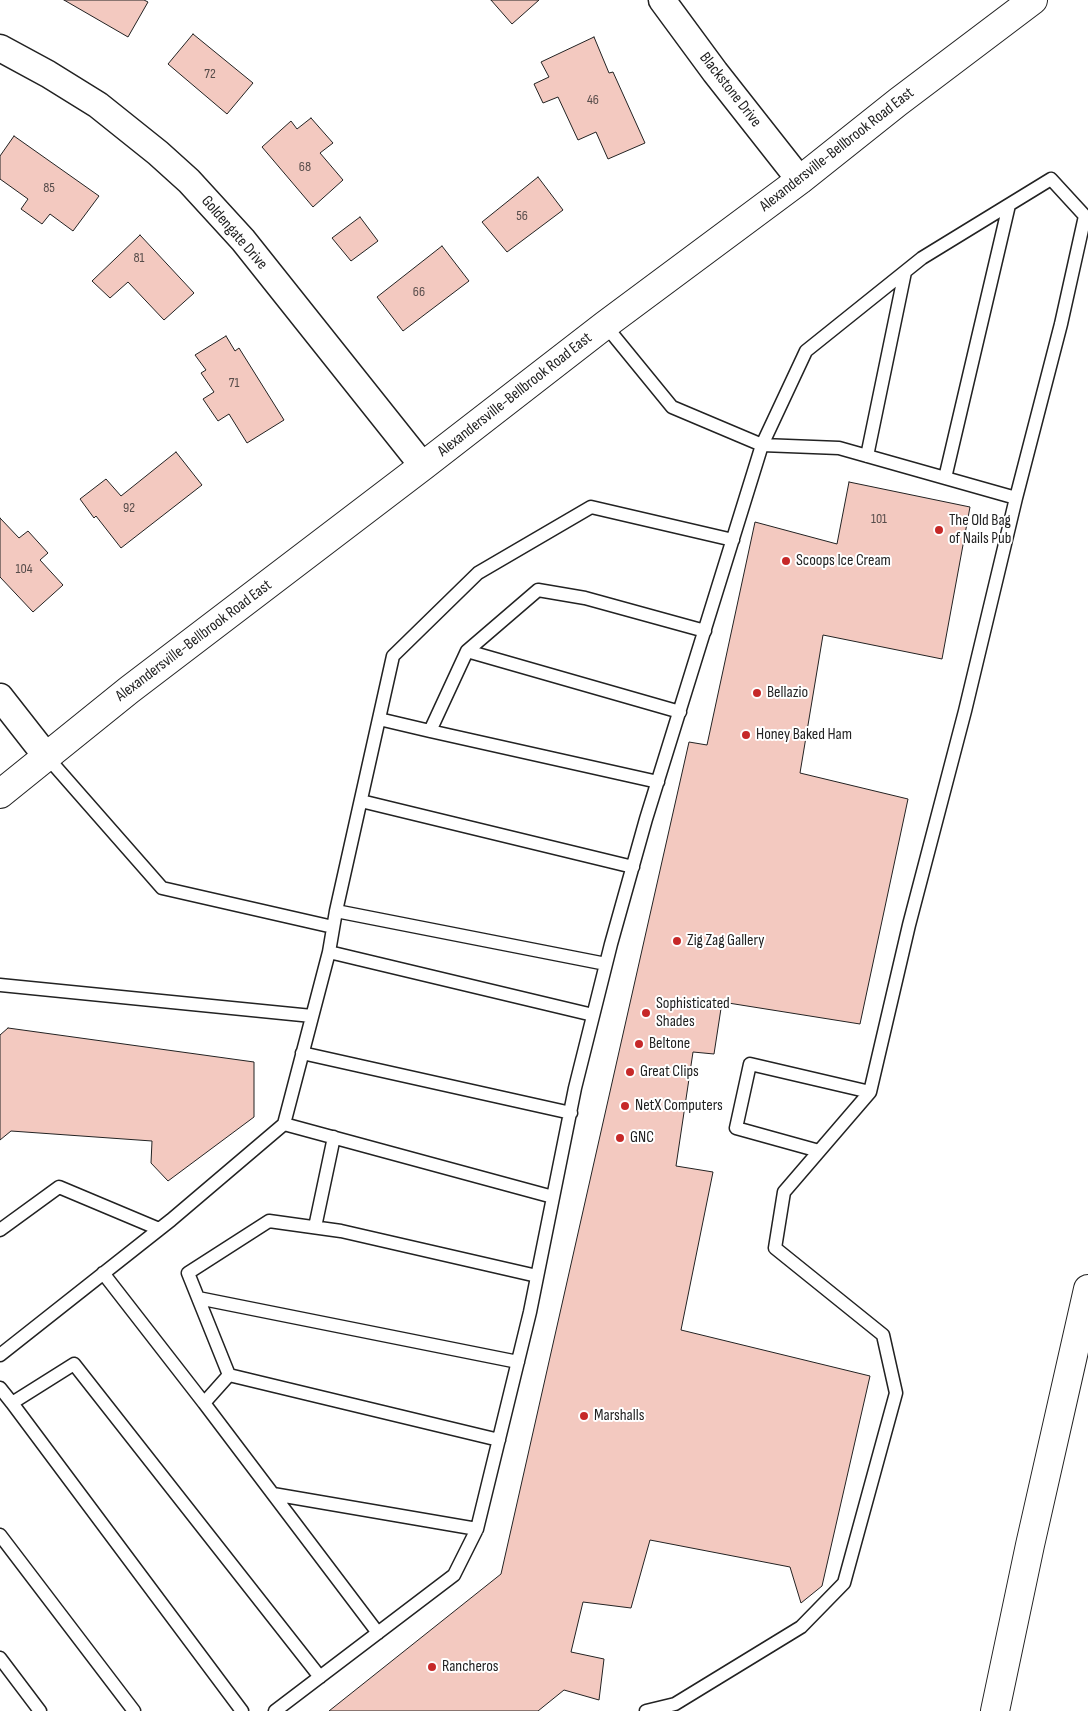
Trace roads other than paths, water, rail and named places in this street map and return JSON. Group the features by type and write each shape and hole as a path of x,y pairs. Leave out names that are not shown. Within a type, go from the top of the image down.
{"main road":[{"name":"Alexandersville-Bellbrook Road East","path":"0,794 129,690 424,466 605,325 800,180 898,102 1034,0"},
{"path":"995,1711 1030,1545 1088,1289"}],"street":[{"name":"Blackstone Drive","path":"662,0 715,72 800,180"},
{"name":"Goldengate Drive","path":"0,48 48,74 98,105 158,153 189,182 243,240 424,466"},
{"path":"0,697 47,757"}],"lane":[{"path":"275,1711 454,1575 477,1530 518,1362 570,1113 593,1015 633,866 762,446 806,351 922,258 1051,180 1086,216 965,711 909,925 870,1092 784,1192 775,1248 883,1335 896,1393 844,1583 801,1627 675,1704 646,1711"},
{"path":"945,478 1009,205"},
{"path":"867,456 905,272"},
{"path":"605,325 672,407 762,446 839,448 1016,498"},
{"path":"0,1355 159,1228 284,1124 329,952 336,911 393,656 478,573 591,507 733,540"},
{"path":"430,731 467,651 538,590 585,598 705,631"},
{"path":"467,651 680,712"},
{"path":"379,719 658,782"},
{"path":"47,757 162,888 333,927"},
{"path":"361,801 633,866"},
{"path":"336,911 606,964"},
{"path":"329,952 593,1015"},
{"path":"0,984 312,1016"},
{"path":"302,1053 570,1113"},
{"path":"819,1151 736,1128 750,1064 870,1092"},
{"path":"284,1124 553,1196"},
{"path":"315,1227 334,1137"},
{"path":"0,1230 59,1187 159,1228"},
{"path":"229,1375 188,1273 269,1221 341,1231 537,1276"},
{"path":"103,1273 378,1633"},
{"path":"198,1298 518,1362"},
{"path":"12,1404 74,1364 320,1677"},
{"path":"204,1403 229,1375"},
{"path":"229,1375 499,1440"},
{"path":"0,1388 242,1711"},
{"path":"273,1494 477,1530"},
{"path":"0,1535 134,1711"},
{"path":"0,1658 40,1711"}],"place":[{"name":"The Old Bag of Nails Pub","path":"939,530"},
{"name":"Scoops Ice Cream","path":"786,561"},
{"name":"Bellazio","path":"757,693"},
{"name":"Honey Baked Ham","path":"746,735"},
{"name":"Zig Zag Gallery","path":"677,941"},
{"name":"Sophisticated Shades","path":"646,1013"},
{"name":"Beltone","path":"639,1044"},
{"name":"Great Clips","path":"630,1072"},
{"name":"NetX Computers","path":"625,1106"},
{"name":"GNC","path":"620,1138"},
{"name":"Marshalls","path":"584,1416"},
{"name":"Rancheros","path":"432,1667"}]}
